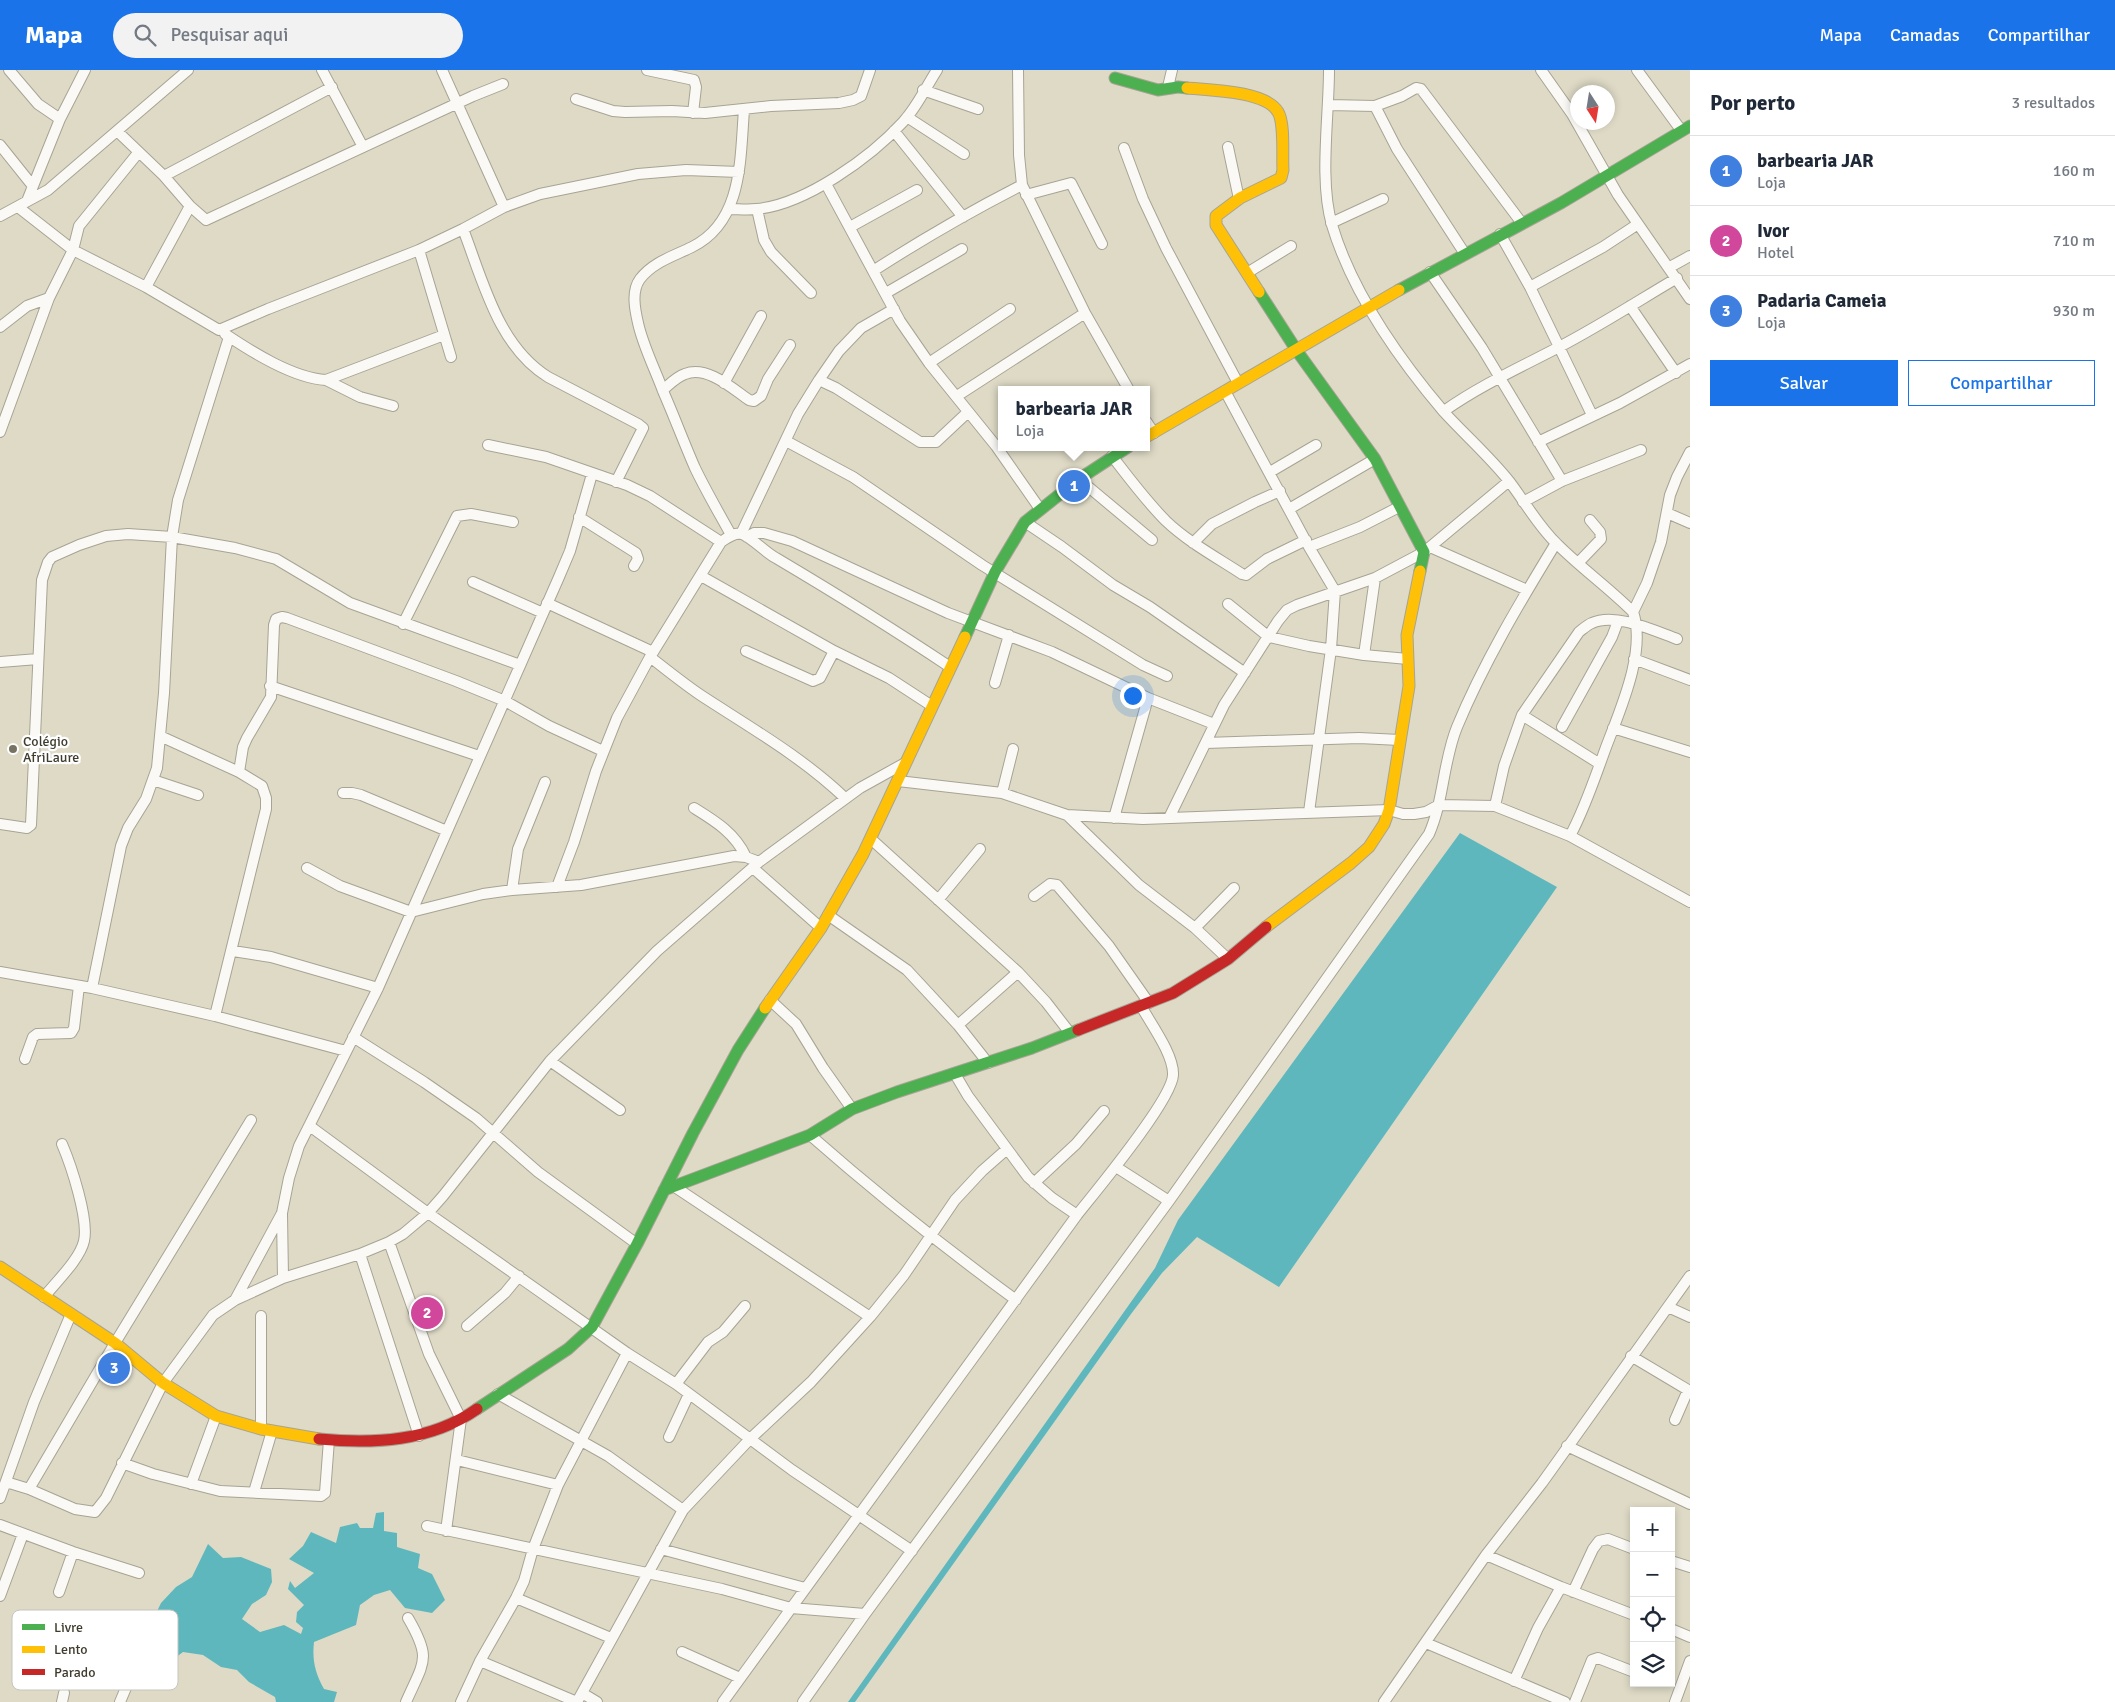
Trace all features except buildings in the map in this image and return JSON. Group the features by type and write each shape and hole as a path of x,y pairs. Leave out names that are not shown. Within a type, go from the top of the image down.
{"street":[{"path":"9,70 38,104 60,120"},
{"path":"22,204 85,70"},
{"path":"0,216 48,190 118,132 188,70"},
{"path":"322,70 363,148"},
{"path":"442,70 504,206"},
{"path":"647,70 694,80 696,87 693,113"},
{"path":"576,99 613,111 693,113 853,100 863,93 870,70"},
{"path":"730,209 757,209 800,197 826,184 894,131 907,117 937,70"},
{"path":"1018,70 1018,155 1024,190 1085,313 1127,386"},
{"path":"1168,87 1172,70"},
{"path":"1329,70 1325,182 1331,223 1369,308 1444,411 1509,481 1523,502 1556,543 1633,612 1637,626 1634,658 1613,728 1581,814 1570,836"},
{"path":"1541,70 1572,114 1606,176 1670,267 1690,299"},
{"path":"1150,435 1430,272 1466,254 1521,222 1561,203 1686,128 1637,70"},
{"path":"1114,78 1162,91 1168,87 1242,94 1272,105 1278,113 1281,123 1281,178 1239,199 1224,209 1215,220 1218,231 1247,272 1296,351 1374,458 1399,507 1427,549 1527,590"},
{"path":"118,132 164,176 203,219 208,220 458,103 503,84"},
{"path":"164,176 332,87"},
{"path":"1329,105 1374,106 1397,99 1416,88 1421,89 1521,222"},
{"path":"923,90 978,110"},
{"path":"1374,106 1386,132 1466,254"},
{"path":"744,110 739,172 730,209 712,234 693,247 663,260 640,279 636,289 635,300 638,325 696,469 740,535 766,553 869,613 950,668"},
{"path":"907,117 964,154"},
{"path":"894,131 963,217"},
{"path":"0,145 32,185"},
{"path":"1228,146 1239,199"},
{"path":"1124,148 1143,199 1166,248 1238,383"},
{"path":"0,432 49,298 73,250 79,226 138,153"},
{"path":"220,330 268,308 419,250 463,229 504,206 540,194 638,174 686,170 739,172"},
{"path":"873,271 963,217 1024,190 1071,183 1102,244"},
{"path":"826,184 894,309 929,363 968,412 998,443"},
{"path":"850,227 917,190"},
{"path":"1331,223 1383,198"},
{"path":"22,204 73,250 146,287 220,330 265,359 316,379 326,380 360,397 393,406"},
{"path":"146,287 190,206"},
{"path":"757,209 764,240 771,252 811,293"},
{"path":"1530,287 1588,256 1638,224"},
{"path":"463,229 495,310 518,351 542,373 643,428 616,482"},
{"path":"1500,234 1530,287 1592,415"},
{"path":"1247,272 1291,246"},
{"path":"886,293 962,249"},
{"path":"419,250 451,357"},
{"path":"1670,267 1690,256"},
{"path":"1430,272 1482,348 1562,481"},
{"path":"1444,411 1498,377 1558,347 1676,278"},
{"path":"0,327 27,306 49,298"},
{"path":"1630,306 1676,373"},
{"path":"740,535 798,414 819,380 839,351 861,328 894,309"},
{"path":"929,363 1010,309"},
{"path":"957,396 1085,313"},
{"path":"724,383 761,316"},
{"path":"326,380 444,335"},
{"path":"92,988 121,846 128,828 146,799 157,768 172,537 178,500 229,337"},
{"path":"663,390 676,378 688,372 712,376 749,400 754,401 758,399 768,379 790,345"},
{"path":"1538,442 1620,403 1690,364"},
{"path":"819,380 836,388 920,442 928,444 943,437 968,412"},
{"path":"1225,391 1335,591 1331,649 1309,812"},
{"path":"786,440 853,477 995,572 1143,664 1167,676"},
{"path":"488,445 546,458 650,496 721,542"},
{"path":"1270,472 1316,445"},
{"path":"1523,502 1562,481 1641,450"},
{"path":"1003,451 1040,509"},
{"path":"0,1267 114,1344 163,1383 216,1416 267,1430 329,1440 355,1442 419,1436 461,1419 568,1349 592,1327 669,1188 738,1050 770,1000 821,928 870,839 995,572 1025,522 1079,479 1121,451"},
{"path":"1633,612 1647,583 1661,542 1670,495 1677,476 1690,452"},
{"path":"1112,456 1167,522 1193,543 1246,575 1267,559 1360,527 1399,507"},
{"path":"1289,509 1374,458"},
{"path":"283,1278 282,1213 289,1178 300,1146 378,988 479,756 505,701 570,551 592,474"},
{"path":"1079,479 1152,540"},
{"path":"1169,818 1214,724 1287,610 1375,578 1427,549 1509,481"},
{"path":"1193,543 1212,524 1280,491"},
{"path":"403,624 457,516 471,514 513,522"},
{"path":"1667,514 1690,523"},
{"path":"579,517 636,553 638,559 634,566"},
{"path":"1578,563 1601,539 1600,532 1590,520"},
{"path":"1025,522 1245,674"},
{"path":"557,887 574,842 603,751 617,718 651,655 721,542 740,535 764,533 784,538 972,622 1052,652 1148,698 1214,724"},
{"path":"0,824 27,828 31,825 42,580 48,562 52,557 79,544 106,536 128,534 172,537 235,548 276,559 350,603 403,624 520,665"},
{"path":"803,1702 865,1614 1169,1201 1429,834 1439,805 1456,729 1480,678 1527,590 1556,543"},
{"path":"669,1188 810,1135 852,1109 896,1092 988,1063 1070,1034 1145,1004 1200,978 1228,959 1273,920 1318,885 1351,863 1369,847 1384,824 1389,810 1409,686 1407,635 1427,549"},
{"path":"701,576 834,651 889,678 932,706"},
{"path":"1364,655 1375,578"},
{"path":"473,582 545,608 651,655 700,694 790,752 822,776 845,798"},
{"path":"1228,604 1269,637 1364,655 1408,659"},
{"path":"239,772 245,742 271,697 274,621 282,617 505,701 549,726 603,751"},
{"path":"1495,806 1504,766 1522,715 1579,632 1592,623 1603,620 1618,620 1677,639"},
{"path":"1562,727 1612,637 1618,620"},
{"path":"994,683 1009,635"},
{"path":"746,651 813,681 820,678 834,651"},
{"path":"1634,658 1690,680"},
{"path":"0,662 38,659"},
{"path":"270,686 479,756"},
{"path":"1114,818 1148,698"},
{"path":"1522,715 1600,764"},
{"path":"1613,728 1690,752"},
{"path":"160,736 239,772 262,786 266,798 266,809 215,1016"},
{"path":"1206,743 1400,740"},
{"path":"1002,793 1013,749"},
{"path":"6,1482 29,1489 75,1510 95,1512 106,1498 163,1383 213,1315 235,1300 283,1278 360,1254 403,1234 428,1213 550,1061 657,951 756,865 845,798 906,763"},
{"path":"153,780 198,795"},
{"path":"898,780 1002,793 1067,815 1114,818 1169,818 1389,810 1403,814 1414,814 1426,812 1439,805 1495,806 1570,836 1690,902"},
{"path":"512,890 518,849 545,782"},
{"path":"342,793 352,792 361,795 446,831"},
{"path":"694,808 725,828 742,848 746,857 821,928"},
{"path":"1067,815 1139,884 1195,928 1228,959"},
{"path":"870,839 1018,972 1046,1002 1070,1034"},
{"path":"938,900 980,850"},
{"path":"306,868 340,886 410,912 483,894 631,877 734,856 746,857"},
{"path":"723,1702 1077,1214 1116,1167 1153,1114 1173,1077 1172,1066 1167,1052 1145,1004 1109,946 1057,885 1050,884 1034,896"},
{"path":"1195,928 1234,888"},
{"path":"828,915 907,970 958,1025 988,1063"},
{"path":"232,951 271,957 378,988"},
{"path":"0,972 92,988 215,1016 346,1051"},
{"path":"958,1025 1018,972"},
{"path":"25,1058 33,1037 37,1034 71,1032 74,1028 79,986"},
{"path":"770,1000 796,1024 823,1068 852,1109"},
{"path":"353,1037 476,1118 538,1172 637,1244"},
{"path":"550,1061 620,1110"},
{"path":"955,1074 1007,1150 1034,1183 1077,1214"},
{"path":"1034,1183 1076,1144 1104,1111"},
{"path":"29,1489 114,1344 251,1120"},
{"path":"311,1127 428,1213 627,1353 676,1384 792,1470 912,1551"},
{"path":"810,1135 930,1236 1016,1300"},
{"path":"44,1297 76,1258 84,1241 85,1223 69,1160 62,1144"},
{"path":"578,1699 683,1510 750,1439 811,1382 870,1317 904,1275 955,1200 982,1171 1007,1150"},
{"path":"1116,1167 1169,1201"},
{"path":"669,1188 870,1317"},
{"path":"235,1300 282,1213"},
{"path":"389,1242 429,1354 461,1419 446,1531"},
{"path":"360,1254 419,1436"},
{"path":"467,1326 505,1293 519,1276"},
{"path":"1384,1702 1486,1555 1690,1276"},
{"path":"676,1384 708,1342 723,1332 745,1306"},
{"path":"1668,1307 1690,1317"},
{"path":"0,1498 34,1402 71,1314"},
{"path":"254,1492 267,1430 261,1316"},
{"path":"461,1702 480,1661 524,1582 533,1549 558,1485 627,1353"},
{"path":"1631,1356 1688,1390 1675,1420"},
{"path":"498,1394 622,1465 683,1510"},
{"path":"669,1437 688,1394"},
{"path":"192,1484 216,1416"},
{"path":"122,1463 154,1474 220,1491 324,1496 329,1440"},
{"path":"1567,1446 1690,1504"},
{"path":"457,1460 558,1485"},
{"path":"0,1525 73,1552 139,1573"},
{"path":"427,1526 722,1589 791,1608 865,1614"},
{"path":"0,1596 23,1534"},
{"path":"1573,1592 1593,1549 1599,1541 1608,1540 1630,1547"},
{"path":"661,1549 806,1588"},
{"path":"59,1592 73,1552"},
{"path":"1486,1555 1573,1592 1630,1613"},
{"path":"1675,1562 1690,1567"},
{"path":"1514,1681 1538,1628 1561,1587"},
{"path":"516,1598 611,1638"},
{"path":"406,1702 422,1665 424,1654 422,1644 408,1618"},
{"path":"1675,1631 1690,1637"},
{"path":"1426,1643 1559,1701"},
{"path":"682,1652 740,1678"},
{"path":"1575,1702 1592,1660 1598,1658 1630,1670"},
{"path":"480,1661 578,1699 597,1702"},
{"path":"1675,1702 1690,1661"},
{"path":"120,1702 125,1690"}],"water":[{"path":"1460,833 1557,887 1279,1287 1197,1237 1162,1273 1131,1314 855,1702 848,1702 1155,1268 1178,1220"},
{"path":"384,1512 384,1531 397,1533 397,1547 420,1554 418,1568 432,1574 445,1600 432,1613 405,1608 390,1590 374,1595 360,1605 356,1625 314,1642 313,1655 316,1672 324,1689 337,1692 334,1702 276,1702 275,1697 249,1682 237,1670 221,1667 203,1655 183,1652 178,1656 178,1610 158,1610 161,1603 176,1587 192,1577 208,1544 223,1558 241,1557 271,1569 272,1582 266,1595 252,1604 242,1619 260,1632 284,1625 301,1634 303,1628 296,1622 297,1612 304,1605 288,1589 290,1581 295,1588 314,1573 289,1559 303,1546 311,1532 336,1543 340,1527 357,1523 360,1528 373,1528 376,1513"}],"traffic: fast":[{"path":"1115,78 1158,90 1178,87 1187,88"},
{"path":"1399,290 1561,203 1690,126"},
{"path":"1259,292 1297,351 1375,459 1424,552 1420,571"},
{"path":"965,637 995,572 1025,522 1079,479 1122,451"},
{"path":"477,1409 568,1349 592,1327 738,1050 765,1008"},
{"path":"664,1190 810,1135 852,1109 897,1092 1032,1048 1078,1030"}],"traffic: slow":[{"path":"1187,88 1250,96 1272,105 1280,117 1283,140 1283,170 1281,178 1240,198 1216,216 1216,225 1259,292"},
{"path":"1150,435 1399,290"},
{"path":"1266,927 1351,863 1369,847 1384,824 1389,810 1409,686 1407,635 1420,571"},
{"path":"765,1008 821,928 863,854 965,637"},
{"path":"0,1267 115,1343 163,1383 216,1416 261,1429 319,1439"}],"traffic: jam":[{"path":"1078,1030 1173,993 1228,959 1266,927"},
{"path":"319,1439 360,1441 401,1438 440,1428 459,1420 477,1409"}],"place":[{"name":"barbearia JAR","path":"1074,486"},
{"name":"Colégio AfriLaure","path":"13,749"},
{"name":"Ivor","path":"427,1313"},
{"name":"Padaria Cameia","path":"114,1368"}]}
